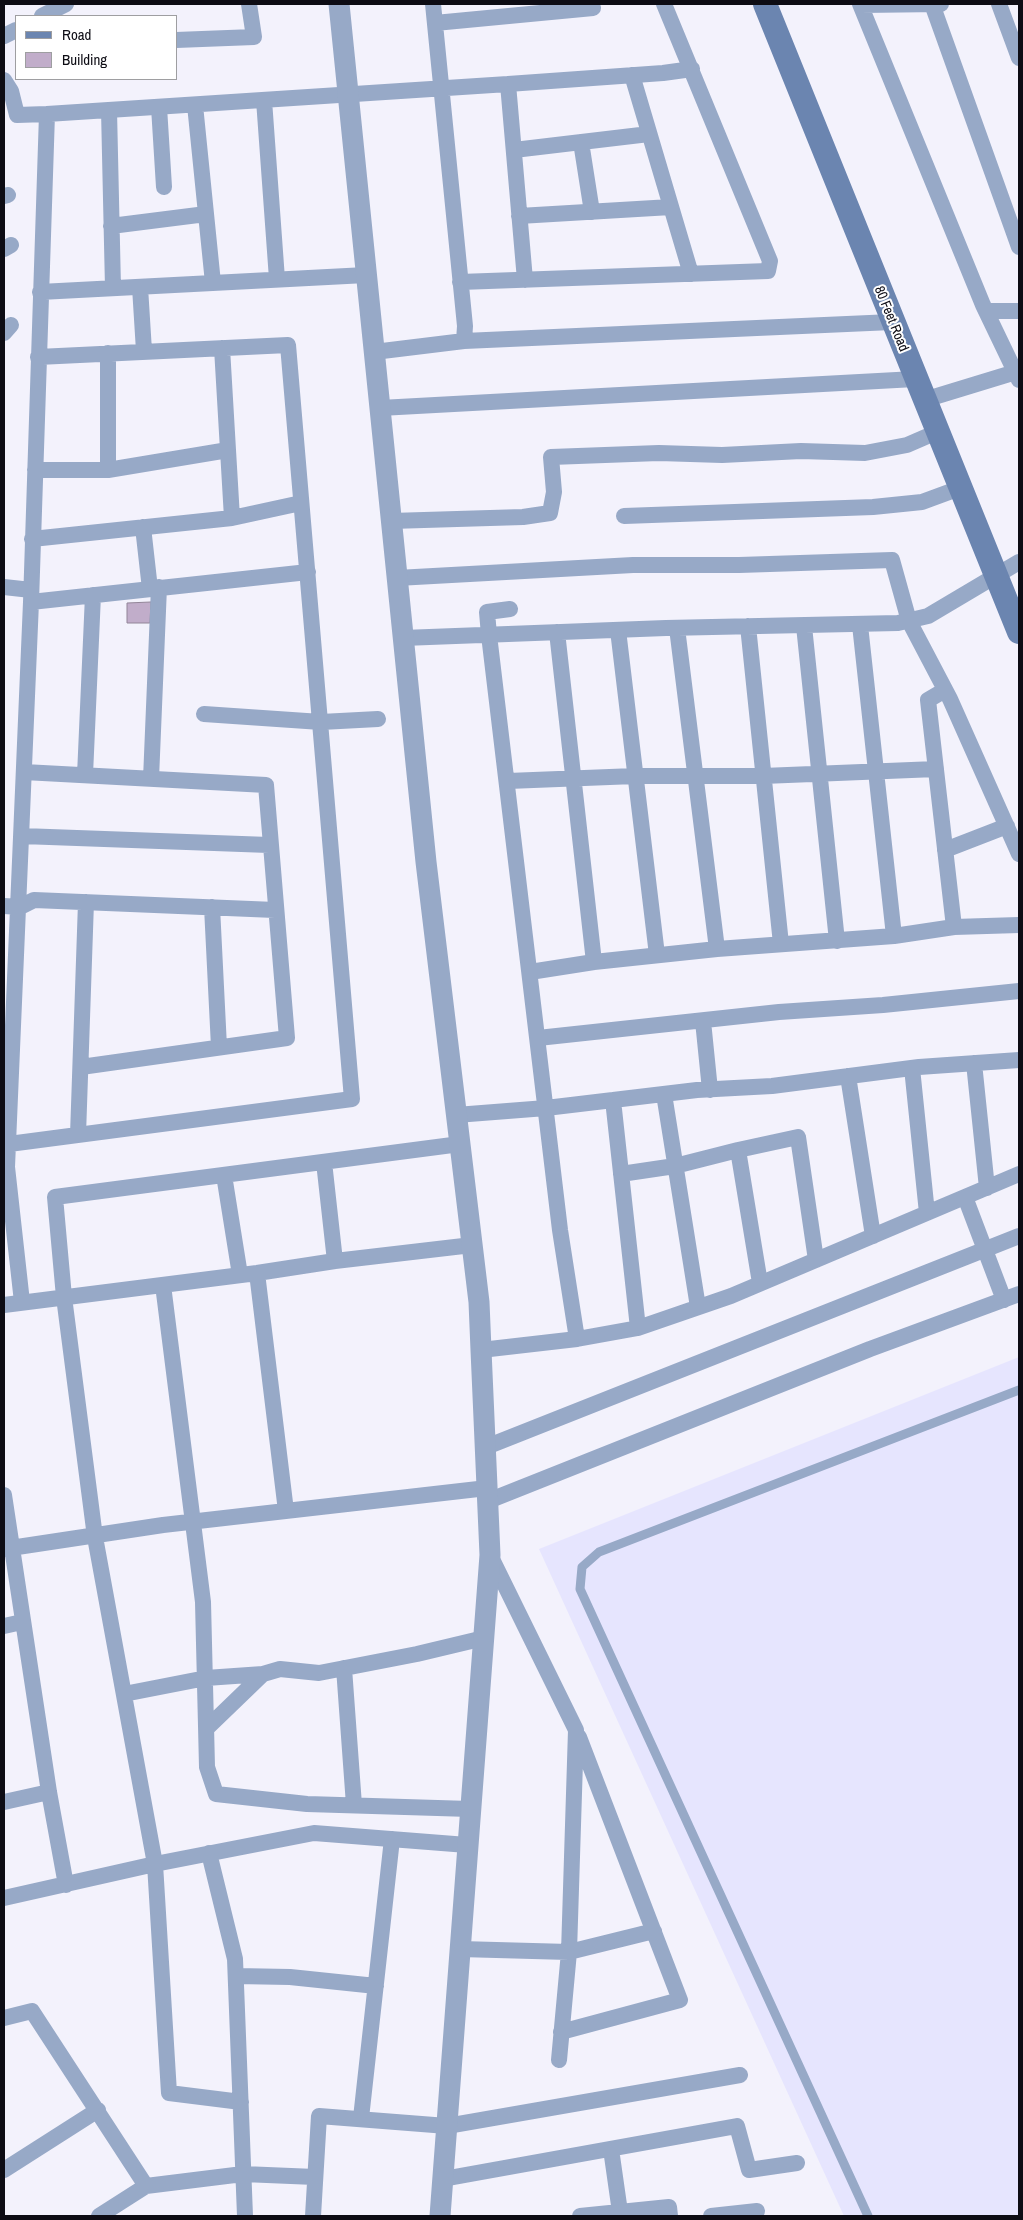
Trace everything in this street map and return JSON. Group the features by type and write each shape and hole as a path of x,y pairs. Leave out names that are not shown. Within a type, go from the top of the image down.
{"main road":[{"name":"80 Feet Road","path":"765,4 1019,632"}],"street":[{"path":"44,15 66,4"},
{"path":"178,40 254,37 249,4"},
{"path":"339,4 426,862 479,1302 486,1446 490,1555 440,2216"},
{"path":"433,4 464,341"},
{"path":"435,23 502,10 593,8 591,4"},
{"path":"460,282 768,271 770,261 664,4"},
{"path":"380,408 920,389 1018,374 986,311 860,4 940,4"},
{"path":"932,4 1019,247"},
{"path":"1000,4 1019,58"},
{"path":"4,80 11,91 10,118 46,114 632,75 692,68"},
{"path":"632,75 691,274"},
{"path":"508,84 525,280"},
{"path":"264,100 277,279"},
{"path":"195,105 213,283"},
{"path":"159,107 164,187"},
{"path":"109,110 113,288"},
{"path":"22,1302 7,1167 9,1015 12,906 22,836 46,114"},
{"path":"514,150 649,134"},
{"path":"581,142 592,212"},
{"path":"519,216 671,207"},
{"path":"112,226 206,214"},
{"path":"40,292 366,275"},
{"path":"140,287 144,351"},
{"path":"986,311 1019,311"},
{"path":"374,352 464,341 892,322"},
{"path":"8,1144 352,1099 288,345 38,356"},
{"path":"222,348 232,518"},
{"path":"108,353 108,470"},
{"path":"391,521 523,517 550,513 554,492 551,457 659,453 722,455 801,451 864,453 907,445 937,432"},
{"path":"35,470 108,470 228,450"},
{"path":"624,516 873,507 922,502 960,488"},
{"path":"32,539 232,518 301,503"},
{"path":"143,528 154,588 151,779"},
{"path":"397,578 633,565 739,565 892,560 909,620 945,690 1019,854"},
{"path":"403,638 677,628 860,625 909,620 928,616 1019,562"},
{"path":"4,588 31,596 93,595 308,572"},
{"path":"85,775 93,595"},
{"path":"510,609 487,612 489,634 508,780 560,1230 577,1338"},
{"path":"860,625 894,936"},
{"path":"748,626 781,944"},
{"path":"804,626 837,941"},
{"path":"677,628 717,949"},
{"path":"618,630 634,776 657,955"},
{"path":"557,632 594,962"},
{"path":"945,690 928,700 954,927"},
{"path":"204,714 321,722 378,719"},
{"path":"508,780 696,775 763,776 936,769"},
{"path":"24,772 266,785 269,845 287,1038 80,1066"},
{"path":"945,850 1006,826"},
{"path":"22,836 269,845"},
{"path":"12,906 34,900 275,910"},
{"path":"78,1135 86,902"},
{"path":"212,907 219,1048"},
{"path":"530,972 594,962 717,949 894,936 954,927 1019,925"},
{"path":"538,1038 1019,991"},
{"path":"703,1021 710,1090"},
{"path":"456,1115 546,1108 664,1094 772,1086 912,1068 1019,1060"},
{"path":"974,1063 987,1188"},
{"path":"912,1068 927,1213"},
{"path":"848,1076 873,1236"},
{"path":"664,1094 698,1307"},
{"path":"613,1100 638,1328"},
{"path":"621,1174 675,1166 798,1137 816,1260"},
{"path":"241,2102 169,2093 155,1864 95,1537 64,1298 55,1197 460,1144"},
{"path":"738,1150 760,1284"},
{"path":"324,1162 335,1261"},
{"path":"481,1350 638,1328 760,1284 1019,1174"},
{"path":"224,1175 240,1275"},
{"path":"965,1197 1004,1300"},
{"path":"486,1446 1019,1236"},
{"path":"4,1305 257,1273 335,1261 472,1245"},
{"path":"257,1273 286,1511"},
{"path":"164,1285 203,1602 207,1767 216,1794 307,1804 470,1809"},
{"path":"8,1548 286,1511 488,1494 1019,1294"},
{"path":"4,1495 8,1548 66,1885"},
{"path":"490,1555 576,1730 680,2000 561,2032"},
{"path":"4,1626 22,1622"},
{"path":"124,1694 206,1678 263,1674 280,1669 319,1672 484,1638"},
{"path":"344,1668 354,1806"},
{"path":"207,1728 263,1674"},
{"path":"559,2060 569,1952 576,1730"},
{"path":"4,1802 49,1792"},
{"path":"4,1898 209,1852 314,1833 467,1845"},
{"path":"361,2118 392,1839"},
{"path":"209,1852 235,1959 245,2216"},
{"path":"460,1949 569,1952 654,1931"},
{"path":"236,1976 290,1977 376,1986"},
{"path":"4,2018 32,2011 146,2186"},
{"path":"313,2216 319,2116 447,2126 740,2075"},
{"path":"5,2166 98,2110"},
{"path":"443,2179 737,2126 750,2170 797,2163"},
{"path":"611,2149 620,2212"},
{"path":"99,2216 146,2186 243,2174 315,2177"},
{"path":"580,2216 669,2207 670,2216"},
{"path":"712,2216 757,2211"}],"lane":[{"path":"868,2216 580,1589 582,1567 598,1552 1019,1390"}],"shaded area":[{"path":"1019,1357 1019,2216 844,2216 539,1549"}],"building":[{"path":"151,602 150,623 127,623 127,603"}]}
